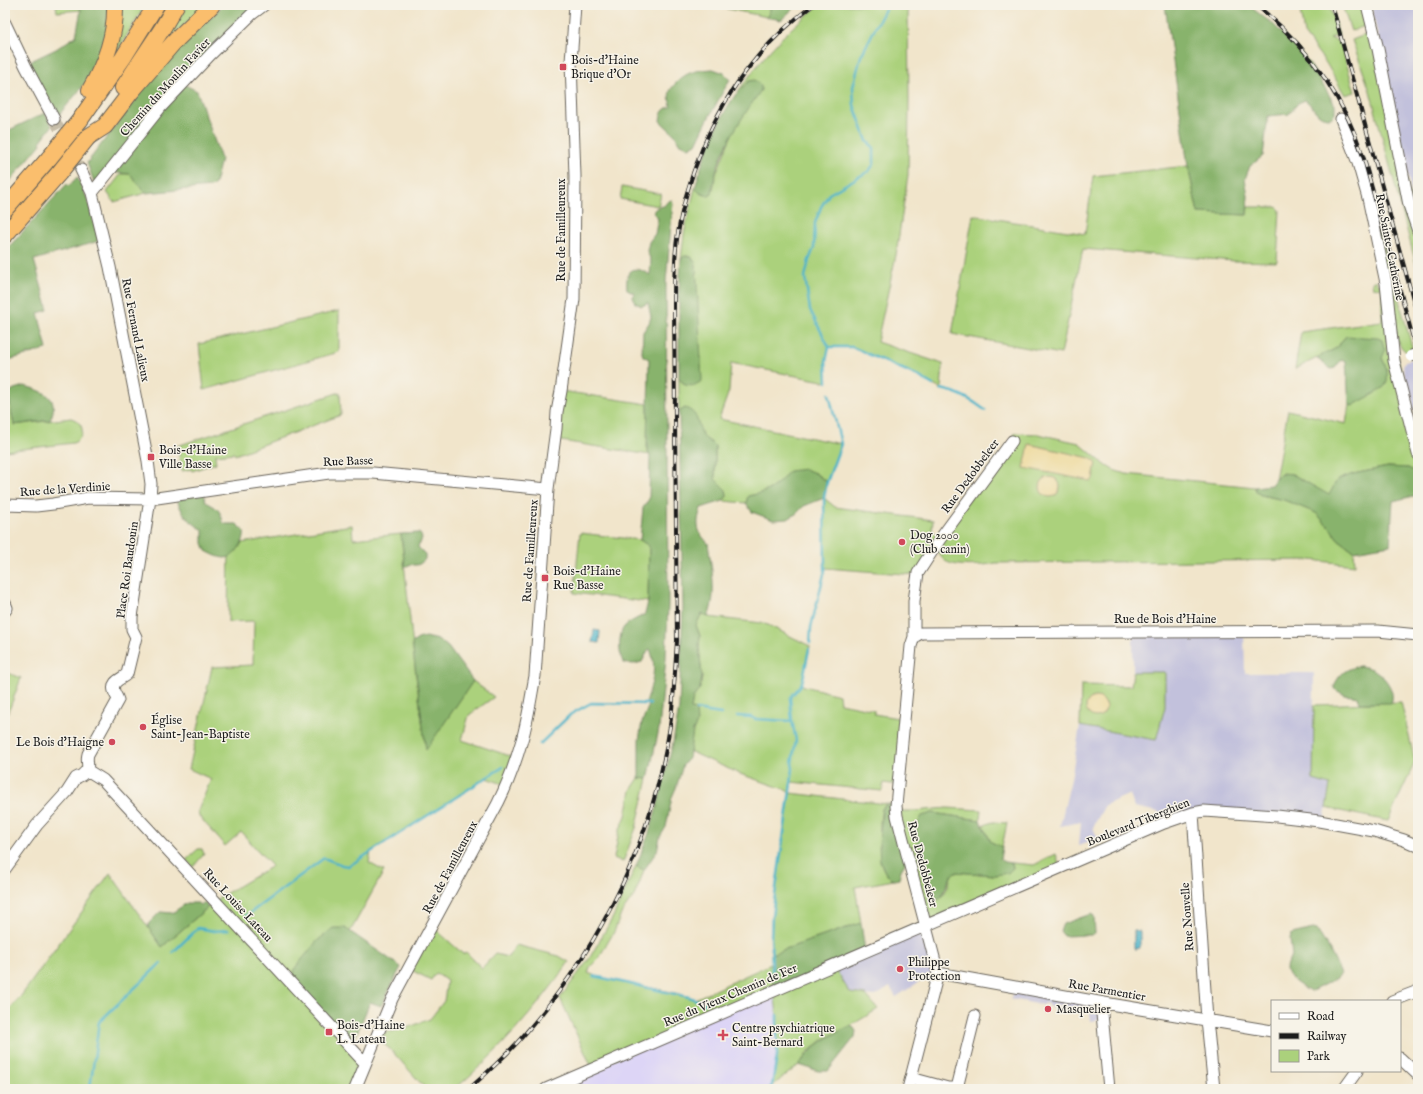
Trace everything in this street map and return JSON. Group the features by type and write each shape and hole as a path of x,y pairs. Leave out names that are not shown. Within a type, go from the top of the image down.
{"highway":[{"path":"80,120 89,92 100,74 108,49 115,22 115,5"},
{"path":"5,209 50,158 80,120 123,58 156,5"},
{"path":"5,234 59,173 88,137 127,82 176,5"},
{"path":"88,137 105,126 131,92 174,42 212,5"}],"street":[{"name":"Chemin du Moulin Favier","path":"92,193 160,108 211,54 252,14 264,5"},
{"name":"Rue de Familleureux","path":"354,1089 390,1004 498,803 508,781 523,739 535,676 548,489 557,412 562,391 574,300 575,176 571,62 575,5"},
{"path":"1367,5 1378,49 1409,205 1418,231"},
{"path":"5,23 26,67 54,119"},
{"name":"Rue Sainte-Catherine","path":"1341,119 1358,163 1368,198 1386,283 1394,361 1418,454"},
{"name":"Rue Fernand Lalieux","path":"80,170 92,193 110,267 148,461 151,484 150,499"},
{"path":"1394,361 1414,355"},
{"name":"Rue Dedobbeleer","path":"908,1089 938,973 897,816 896,806 911,646 913,639 914,601 918,573 940,539 1012,441"},
{"name":"Rue Basse","path":"150,499 329,473 352,472 548,489"},
{"name":"Rue de la Verdinie","path":"5,505 36,506 88,498 150,499"},
{"name":"Place Roi Baudouin","path":"86,770 88,766 86,758 118,700 114,687 117,680 127,674 131,659 136,637 132,629 132,611 150,499"},
{"path":"5,603 7,608 5,611"},
{"name":"Rue de Bois d'Haine","path":"913,639 921,633 1370,631 1393,632 1418,636"},
{"path":"5,869 43,817 67,792 76,778 82,775 86,770"},
{"name":"Rue Louise Lateau","path":"86,770 103,780 365,1063"},
{"name":"Boulevard Tiberghien","path":"925,926 1164,823 1193,813 1214,811 1319,821 1384,833 1418,846"},
{"name":"Rue Nouvelle","path":"1193,813 1207,1020 1214,1089"},
{"name":"Rue du Vieux Chemin de Fer","path":"546,1089 925,926"},
{"name":"Rue Parmentier","path":"938,973 1100,1003 1271,1031"},
{"path":"1395,1000 1418,991"},
{"path":"1100,1003 1109,1089"},
{"path":"911,1078 954,1088 974,1016"},
{"path":"1401,1059 1418,1075"},
{"path":"1344,1089 1356,1072"}],"shaded area":[{"path":"1371,5 1418,5 1418,224"},
{"path":"1418,358 1418,425 1403,368 1405,361"},
{"path":"1133,632 1244,632 1245,673 1314,673 1313,779 1330,784 1324,822 1217,811 1164,823 1159,812 1134,807 1130,794 1105,805 1093,827 1097,838 1079,845 1081,822 1060,826 1071,779 1080,726 1156,740 1165,673 1133,672"},
{"path":"925,926 937,970 896,997 890,987 876,996 850,994 833,965"},
{"path":"1014,987 1100,1003 1103,1019 1091,1021 1090,1012 1057,1006 1048,1006 1048,1004 1044,1003 1043,1005 1011,999"},
{"name":"Centre psychiatrique Saint-Bernard","path":"774,991 777,1015 777,1056 772,1086 769,1089 546,1089"}],"green space":[{"path":"56,5 79,5 81,10 57,12"},
{"path":"79,5 110,5 111,21 94,73 58,116 26,67 33,60 56,49 76,36 81,10"},
{"path":"119,5 145,5 102,81"},
{"path":"188,5 205,5 162,46"},
{"path":"223,5 264,5 183,84 197,91 221,159 215,184 211,187 146,193 130,174 109,172 96,187 87,163 137,97 180,47"},
{"path":"709,5 772,5 767,17"},
{"path":"772,5 797,5 781,20 767,17"},
{"path":"820,5 908,5 908,175 896,255 877,342 943,364 941,389 918,376 852,347 829,347 826,361 827,382 731,363 729,391 719,419 841,444 827,482 815,473 790,471 767,491 748,496 746,503 723,501 727,496 726,490 715,479 715,446 703,437 685,408 679,412 679,378 685,385 684,256 681,260 684,234 695,188 700,193 708,196 712,194 716,174 732,134 743,116 749,81 735,96 773,47 795,25"},
{"path":"1165,5 1248,5 1274,25 1307,60 1335,105 1335,114 1331,118 1322,117 1319,115 1305,100 1298,103 1289,114 1268,116 1263,156 1250,166 1245,179 1248,195 1247,215 1198,213 1188,166"},
{"path":"1299,5 1329,5 1339,35 1330,38 1340,42 1355,92 1345,95 1326,63 1304,34"},
{"path":"1342,5 1364,5 1368,25 1351,31"},
{"path":"1365,35 1372,38 1418,231 1418,272 1370,91 1352,40"},
{"path":"713,69 724,73 730,79 696,144 689,148 679,143 675,135 660,121 661,116 664,110 671,107 669,98 670,92 672,87 678,81 690,73"},
{"path":"755,80 761,86 761,90 737,126 723,152 714,180 712,194 709,196 700,193 695,188 706,153 721,118 739,91 749,81"},
{"path":"45,113 52,126 40,142 41,144 5,187 5,132"},
{"path":"1188,166 1198,213 1247,215 1248,207 1277,207 1280,210 1276,262 1234,261 1083,249 1061,354 952,334 973,215 1085,234 1093,176"},
{"path":"121,174 130,174 146,193 114,202 107,192"},
{"path":"77,177 88,200 99,241 34,260 48,310 38,313 47,349 5,361 5,251 67,184 69,186"},
{"path":"622,187 661,194 658,206 620,199"},
{"path":"672,200 673,203 666,282 668,605 666,659 659,729 648,779 639,778 639,740 642,722 649,705 646,704 654,670 652,656 650,649 642,662 634,664 624,663 620,650 620,639 623,629 629,623 645,614 648,602 649,546 640,540 643,508 649,499 650,455 647,451 649,359 643,356 642,353 643,332 651,317 648,303 642,306 635,303 633,297 634,292 630,292 627,289 627,282 629,273 635,269 650,275 651,261 647,251 649,242 655,234 658,218 653,213 656,208 664,206 668,201"},
{"path":"1374,211 1413,350 1409,353 1402,348 1397,341 1391,324 1418,454 1418,473 1408,468 1388,467 1353,474 1333,489 1329,496 1292,474 1282,473 1275,479 1288,410 1346,424 1349,404 1352,406 1384,386 1385,365 1382,358 1346,336 1335,349 1295,369 1301,332 1382,321 1382,287 1373,288 1372,282 1376,280 1378,284 1382,284"},
{"path":"684,256 691,256 696,264 702,381 693,386 685,385 679,378 679,291 681,260"},
{"path":"339,311 339,352 204,390 199,344"},
{"path":"1346,336 1378,338 1382,340 1385,351 1382,358 1387,375 1385,386 1352,406 1349,404 1346,362 1341,360 1335,368 1331,369 1316,358 1335,349"},
{"path":"5,380 14,425 71,418 76,420 81,426 82,434 80,438 73,443 5,451"},
{"path":"24,386 38,390 49,396 52,400 53,406 53,412 50,420 14,425 8,393 14,389"},
{"path":"561,391 648,404 647,451 650,455 555,440"},
{"path":"340,392 341,415 235,455 234,453 215,455 216,463 192,471 191,469 182,471 177,446"},
{"path":"685,408 690,410 696,416 703,436 715,446 715,479 726,490 727,496 723,501 701,508 699,514 699,531 708,543 713,580 713,599 708,617 702,613 696,625 700,636 699,646 702,677 700,688 693,698 691,709 696,710 697,723 693,731 689,758 683,765 672,797 666,827 660,837 657,851 644,870 636,866 656,811 673,743 679,708 683,607 679,412"},
{"path":"1015,433 1038,434 1079,443 1113,470 1126,474 1255,487 1256,492 1261,495 1284,500 1316,513 1338,539 1354,551 1355,565 1311,560 995,563 969,566 948,563 943,559 935,546 917,575 825,568 824,498 835,507 933,520 932,530 936,534 943,534 1012,441"},
{"path":"1388,467 1408,468 1418,473 1418,495 1393,501 1390,545 1354,551 1338,539 1316,513 1284,500 1261,495 1256,492 1255,487 1271,485 1280,475 1288,473 1329,495 1337,480 1353,474"},
{"path":"805,469 815,473 827,482 824,498 804,506 788,519 773,520 752,512 746,503 748,496 767,491 772,488 789,471"},
{"path":"204,493 206,502 218,509 225,524 237,524 244,531 243,541 233,555 229,557 225,558 216,556 206,551 203,543 203,530 187,518 177,500"},
{"path":"352,525 353,539 401,534 416,676 426,749 473,681 494,697 469,715 462,740 516,758 506,785 486,778 371,851 369,863 384,871 350,932 345,928 295,968 365,1063 355,1089 5,1089 5,1014 21,996 110,873 162,947 220,897 272,866 241,832 225,846 199,816 198,811 211,779 189,769 212,667 253,665 254,621 228,622 229,545"},
{"path":"419,533 422,539 418,547 425,554 425,559 419,564 411,564 405,567 401,534"},
{"path":"580,533 640,540 649,546 648,602 574,593"},
{"path":"702,613 708,617 762,623 810,646 801,685 839,695 840,703 874,710 874,714 904,719 898,785 884,783 882,791 791,782 790,793 784,789 740,774 689,751 693,731 697,722 691,709 693,698 700,688 702,677 699,646 700,636 696,625"},
{"path":"425,637 439,640 448,647 473,681 426,750 412,643"},
{"path":"1359,666 1369,668 1384,678 1391,690 1391,703 1360,703 1358,697 1345,695 1336,690 1334,686 1341,675 1347,670"},
{"path":"5,672 21,678 5,721"},
{"path":"1133,672 1165,672 1165,707 1156,740 1080,726 1081,685 1131,686"},
{"path":"1401,702 1415,762 1388,821 1326,808 1330,785 1313,780 1314,705"},
{"path":"639,778 648,779 636,828 623,862 614,858 619,831 626,816 631,790"},
{"path":"790,793 887,804 882,808 881,813 880,854 883,868 894,880 855,887 861,923 771,954 772,916"},
{"path":"887,804 891,804 908,859 901,870 899,879 894,880 886,874 880,861 879,845 882,809"},
{"path":"947,808 981,810 980,820 932,813 916,833 927,889 936,900 945,893 952,874 955,872 995,875 1013,868 1012,863 1034,865 1056,854 1060,868 925,926 897,811"},
{"path":"932,813 980,820 991,842 1002,847 1000,859 1004,862 1012,863 1013,868 1008,873 995,875 955,872 940,899 932,899 924,878 916,833 917,826 922,816"},
{"path":"993,822 1007,823 1002,847 991,842 983,825"},
{"path":"198,849 202,849 204,854 193,867 186,860"},
{"path":"636,866 644,870 634,896 622,912 614,932 598,959 590,967 588,973 601,978 672,992 695,999 771,964 774,990 833,965 850,993 866,995 878,1009 850,1026 824,1039 808,1052 799,1065 772,1086 777,1056 777,1015 774,991 592,1068 560,998 589,959 613,917"},
{"path":"187,903 198,903 200,905 205,903 207,908 162,947 148,927 149,923 160,912 172,913"},
{"path":"1091,914 1094,916 1095,933 1091,935 1064,936 1060,931 1063,924"},
{"path":"861,923 865,951 774,991 771,954"},
{"path":"432,926 463,954 466,952 482,968 495,954 508,957 516,945 559,956 569,962 544,996 502,1045 455,1089 426,1089 390,1049 376,1038 377,1034 404,1029 430,1019 444,1001 447,981 436,973 431,980 409,969"},
{"path":"333,928 345,928 401,967 381,1006 370,1002 355,1038 350,1041 293,978 295,968 317,941"},
{"path":"1313,929 1317,930 1330,951 1341,974 1337,978 1310,992 1290,977 1286,968 1292,956 1290,939 1292,934"},
{"path":"850,1026 856,1031 855,1037 828,1071 818,1071 799,1065 816,1046 834,1034"}],"sand":[{"path":"1029,444 1090,458 1096,462 1093,479 1091,481 1024,468"},
{"path":"1050,477 1057,480 1060,487 1057,494 1050,497 1043,494 1040,487 1043,480"},
{"path":"1096,697 1103,700 1106,707 1103,714 1096,717 1089,714 1086,707 1089,700"}],"water":[{"path":"594,630 600,631 599,643 592,642"},
{"path":"1134,931 1140,931 1140,948 1134,949"}],"waterway":[{"path":"827,382 826,361 829,347 810,310 805,277 809,260 814,248 815,223 821,207 829,194 869,171 874,164 874,148 867,141 854,105 853,87 861,56 887,5"},
{"path":"829,347 852,347 918,376 933,385"},
{"path":"941,389 964,396 985,410"},
{"path":"810,643 811,627 825,570 824,498 827,482 841,444 829,394"},
{"path":"772,971 772,916 796,740 792,721 790,698 801,685 809,649"},
{"path":"540,744 571,714 591,703 650,704"},
{"path":"696,710 721,714"},
{"path":"737,716 751,717 755,719 792,721"},
{"path":"246,916 324,858 349,866 503,767"},
{"path":"173,952 198,928 214,931 228,930"},
{"path":"90,1089 99,1022 161,963"},
{"path":"594,976 689,997 706,1004"},
{"path":"769,1089 772,1086 777,1056 777,1015"}],"tunnel":[{"path":"54,119 81,170"}],"railway":[{"path":"469,1089 522,1037 556,996 580,961 602,925 621,887 651,808 662,768 670,726 677,641 674,289 676,247 681,217 694,171 713,125 724,104 750,66 764,49 787,26 813,5"},
{"path":"1256,5 1275,21 1308,55 1335,94 1356,136 1364,159 1418,356"},
{"path":"1332,5 1418,317"}],"place":[{"name":"Bois-d'Haine Brique d'Or","path":"563,67"},
{"name":"Bois-d'Haine Ville Basse","path":"151,457"},
{"name":"Dog 2000 (Club canin)","path":"902,542"},
{"name":"Bois-d'Haine Rue Basse","path":"545,578"},
{"name":"Église Saint-Jean-Baptiste","path":"143,727"},
{"name":"Le Bois d'Haigne","path":"112,742"},
{"name":"Philippe Protection","path":"900,969"},
{"name":"Masquelier","path":"1048,1009"},
{"name":"Bois-d'Haine L. Lateau","path":"329,1032"},
{"name":"Centre psychiatrique Saint-Bernard","path":"723,1035"}]}
